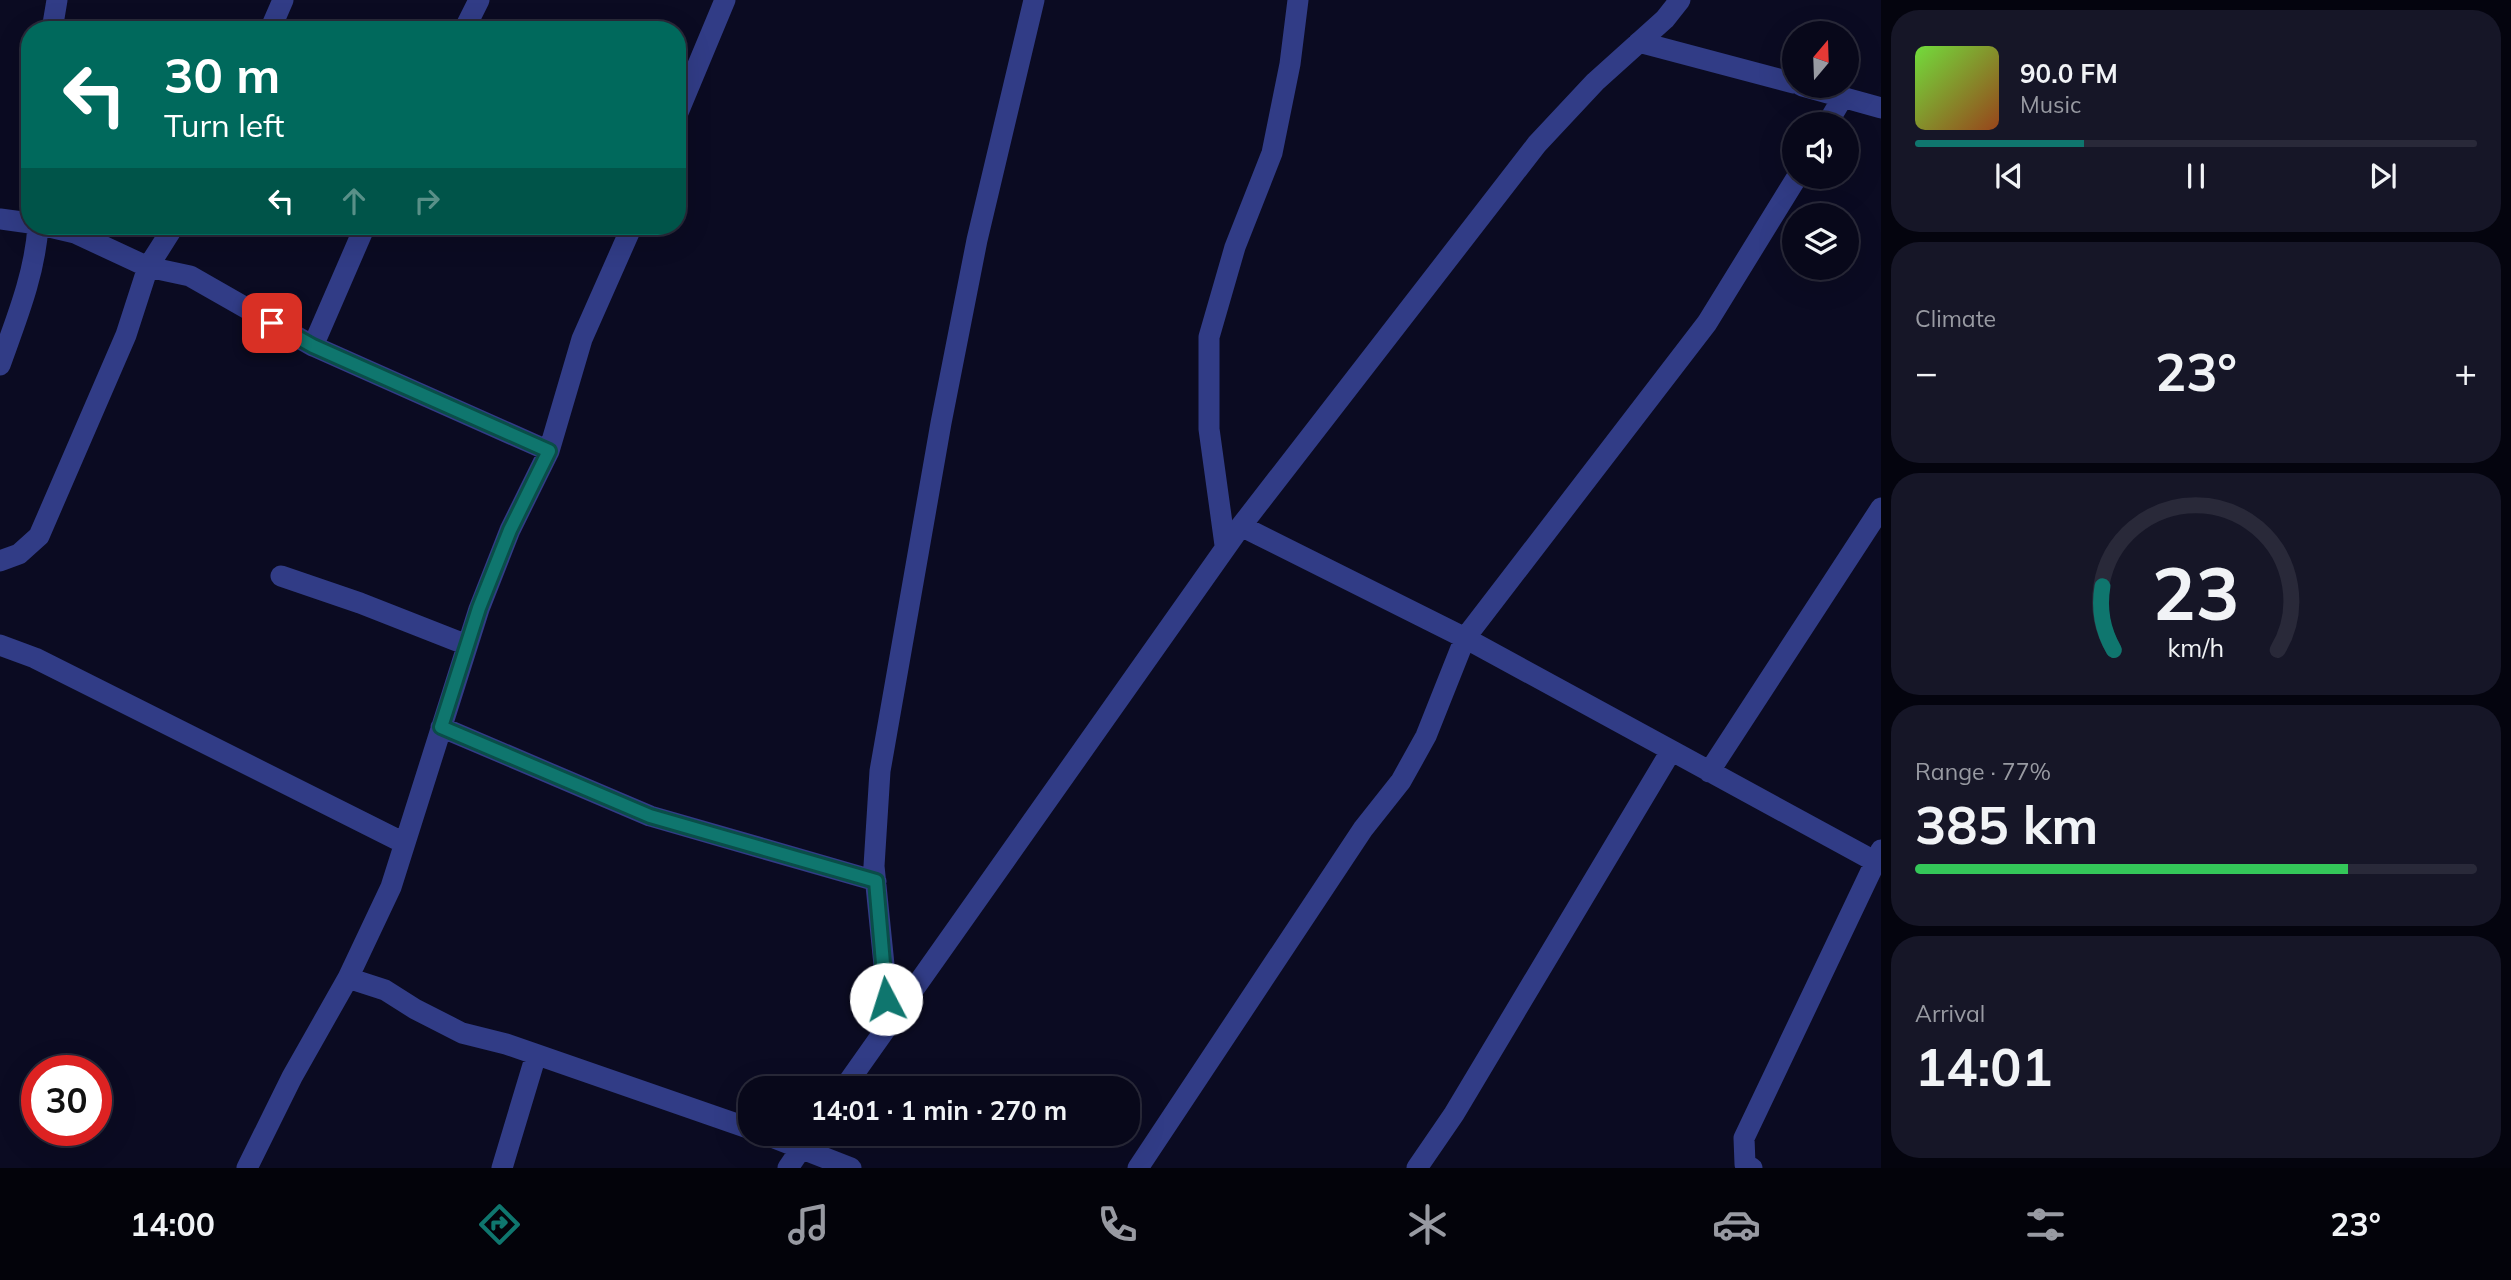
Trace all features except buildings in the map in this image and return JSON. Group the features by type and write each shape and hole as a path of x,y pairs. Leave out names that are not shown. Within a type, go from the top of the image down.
{"street":[{"path":"54,21 57,0"},
{"path":"274,21 283,0"},
{"path":"468,21 479,0"},
{"path":"686,93 725,0"},
{"path":"890,1024 874,866 880,771 941,423 978,240 1034,0"},
{"path":"1225,545 1209,429 1209,337 1235,247 1272,153 1290,64 1298,0"},
{"path":"853,1076 1225,545 1537,144 1595,82 1681,0"},
{"path":"1639,42 1782,80"},
{"path":"1846,98 1881,108"},
{"path":"1138,1168 1363,830 1401,781 1426,736 1465,638 1707,323 1790,189"},
{"path":"0,219 21,222"},
{"path":"0,365 30,276 37,251 38,235"},
{"path":"79,235 148,267 190,276 313,346 549,451"},
{"path":"0,561 19,554 39,536 126,335 148,267 168,235"},
{"path":"313,346 361,235"},
{"path":"247,1168 292,1077 348,978 391,887 479,608 510,530 549,451 582,339 628,235"},
{"path":"1709,772 1881,508"},
{"path":"1241,526 1465,638 1709,772 1879,856 1744,1138 1745,1164 1752,1168"},
{"path":"281,576 360,603 467,645"},
{"path":"0,645 35,657 404,843"},
{"path":"441,727 650,816 876,881"},
{"path":"1417,1168 1469,1091 1671,751"},
{"path":"348,978 385,990 415,1009 463,1033 536,1055 738,1125"},
{"path":"502,1168 536,1055"},
{"path":"788,1168 802,1146"},
{"path":"814,1146 851,1168"}],"route":[{"path":"272,323 313,346 549,451 510,530 479,608 441,727 650,816 876,881 886,999"}]}
